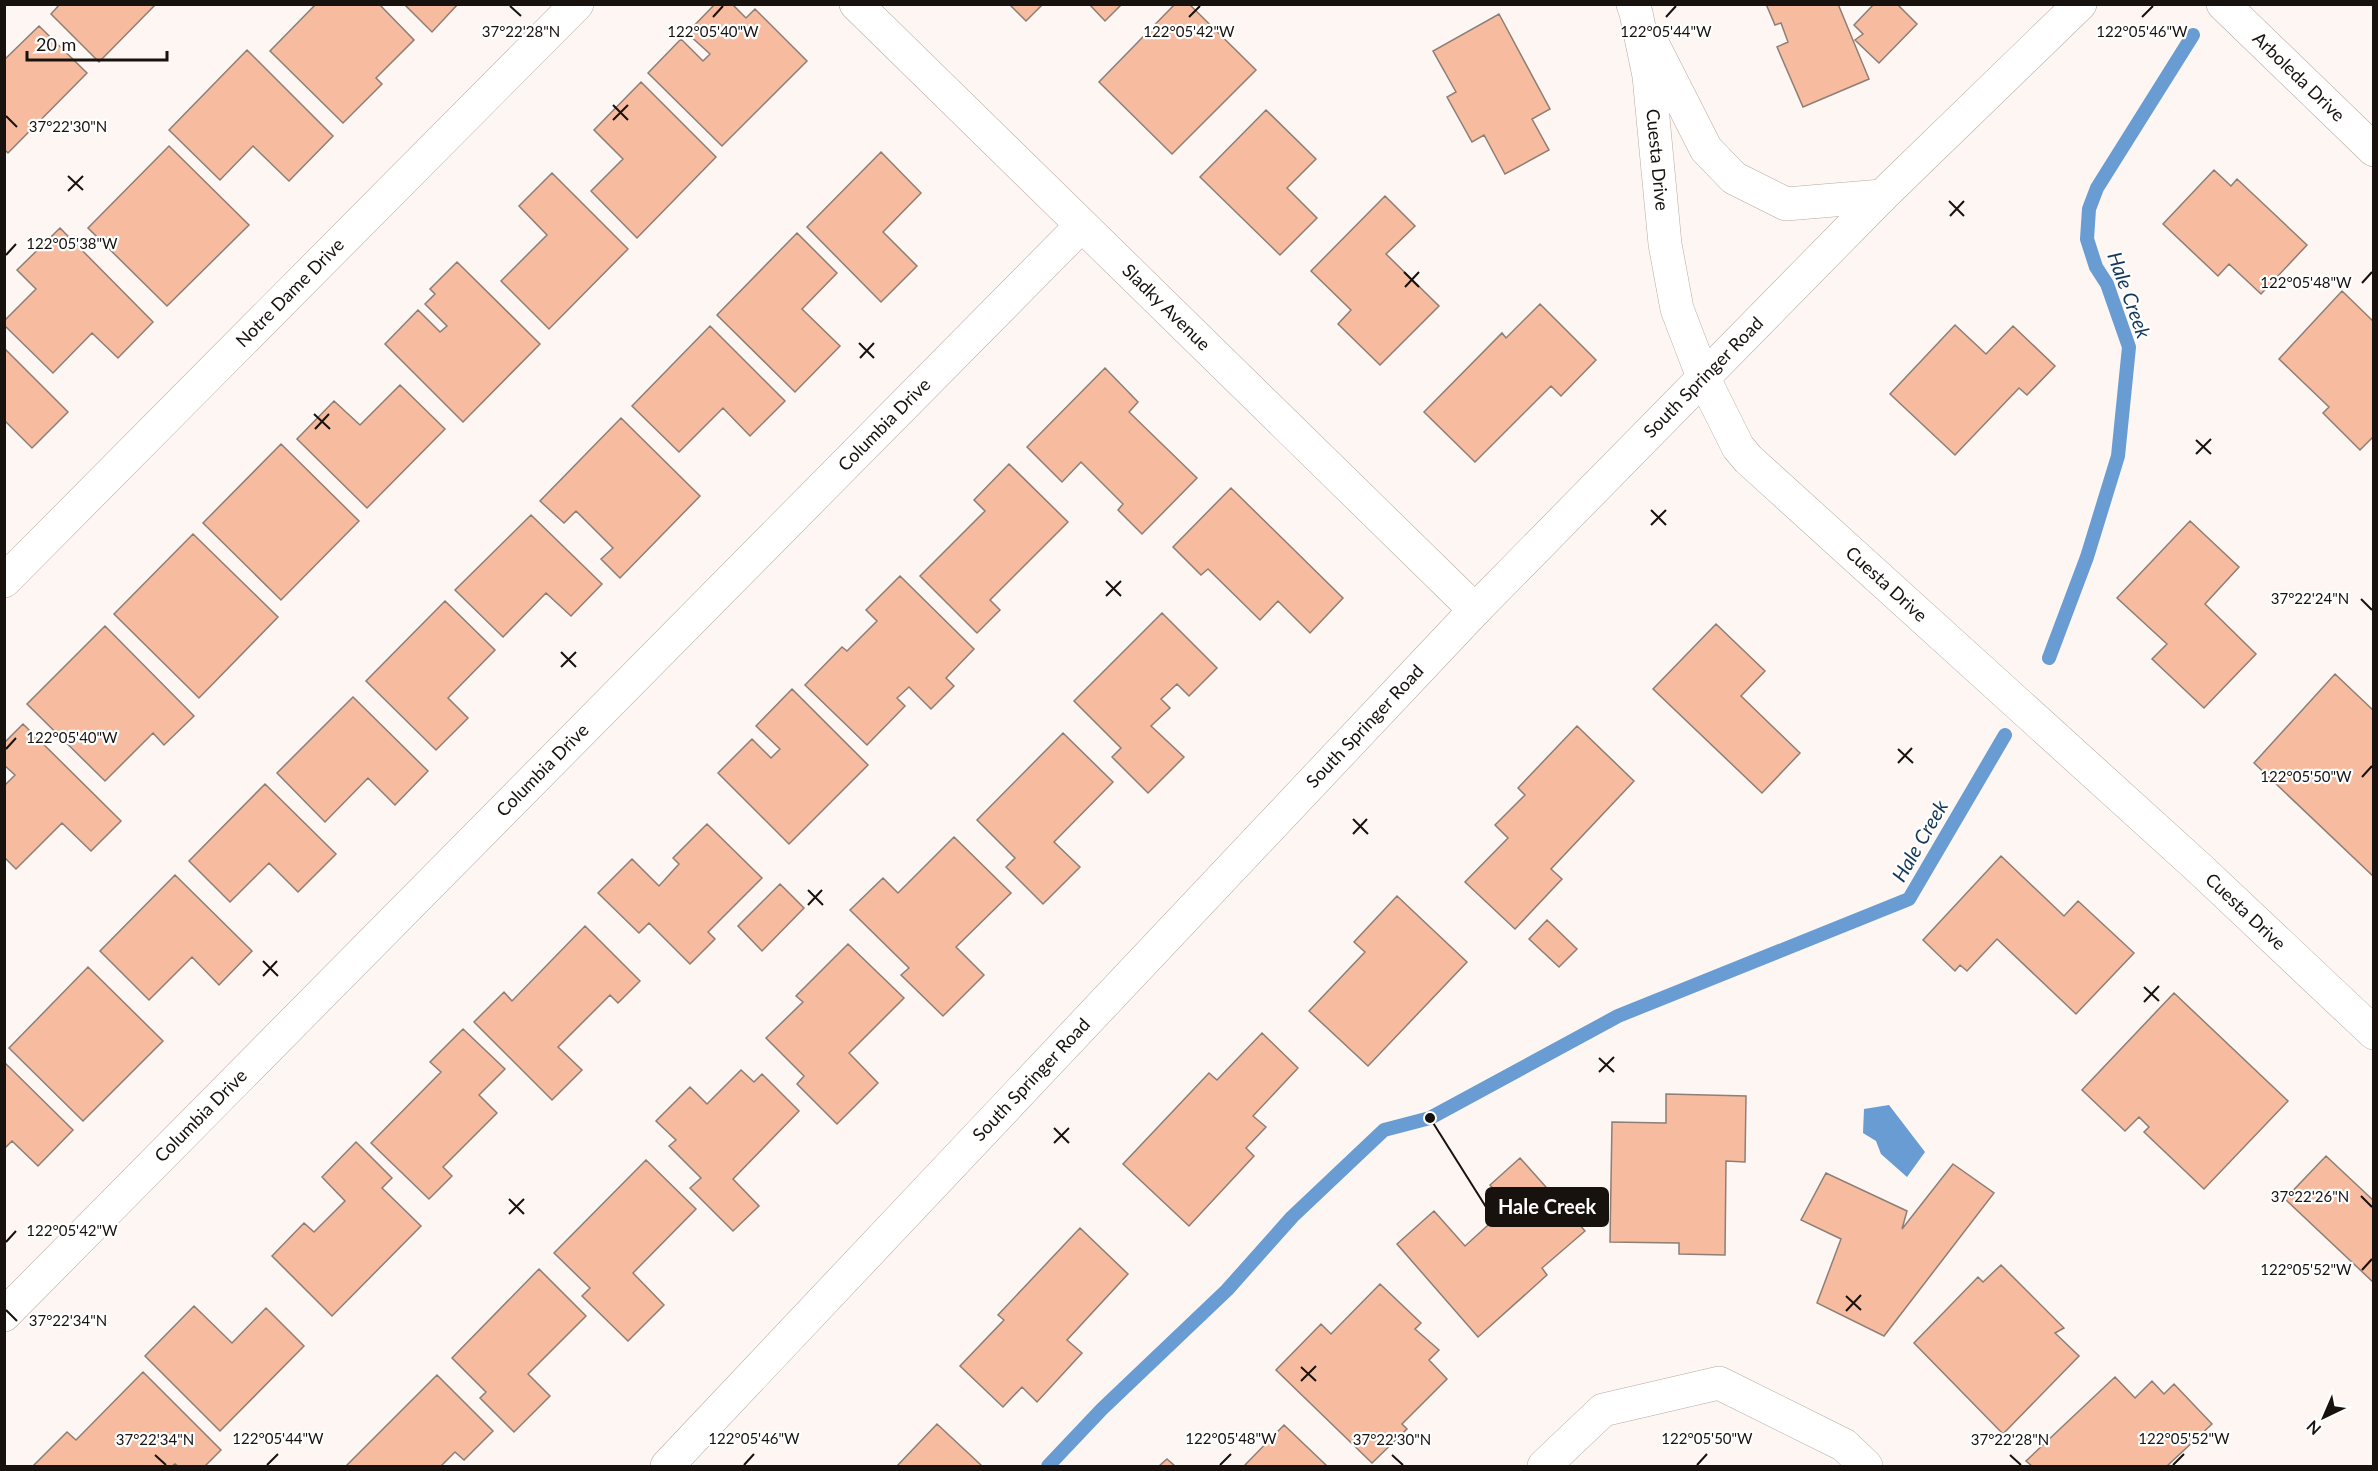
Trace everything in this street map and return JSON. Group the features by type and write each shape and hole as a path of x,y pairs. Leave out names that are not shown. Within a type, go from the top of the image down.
{"street":[{"name":"Notre Dame Drive","path":"4,581 577,4"},
{"name":"Sladky Avenue","path":"856,4 1475,610"},
{"name":"South Springer Road","path":"667,1467 1475,610 1882,196 2080,4"},
{"name":"Arboleda Drive","path":"2223,4 2373,150"},
{"path":"1634,9 1706,149 1734,178 1786,204 1882,196"},
{"name":"Cuesta Drive","path":"1634,9 1649,76 1665,244 1676,303 1703,377 1738,447 1748,459 2199,868 2373,1033"},
{"name":"Columbia Drive","path":"4,1315 1081,226"},
{"path":"1544,1467 1603,1410 1719,1383 1844,1445 1866,1467"}],"water":[{"path":"1889,1105 1925,1152 1907,1177 1881,1154 1876,1141 1863,1133 1864,1109"}],"building":[{"path":"60,4 156,4 99,62 51,14"},
{"path":"316,4 379,4 414,40 376,78 382,84 343,123 270,51"},
{"path":"404,4 458,4 432,32"},
{"path":"715,4 732,4 746,18 755,9 807,61 722,146 648,73 681,39 703,61 710,54 687,33"},
{"path":"1009,4 1043,4 1026,21"},
{"path":"1089,4 1122,4 1105,21"},
{"path":"1175,4 1189,4 1256,70 1172,154 1099,82"},
{"path":"1766,4 1838,4 1869,79 1803,107 1777,47 1788,42 1781,23 1775,25"},
{"path":"1874,4 1897,4 1917,24 1879,63 1855,40 1863,34 1854,25"},
{"path":"1499,14 1550,109 1532,119 1549,150 1505,174 1484,135 1472,142 1447,97 1456,92 1433,51"},
{"path":"39,26 87,73 8,153 4,149 4,60"},
{"path":"247,50 333,136 289,181 253,146 220,180 169,130"},
{"path":"641,82 716,157 637,238 591,191 623,159 594,130"},
{"path":"1266,110 1316,159 1287,188 1317,218 1280,255 1200,177"},
{"path":"169,146 249,225 167,306 88,228"},
{"path":"881,152 921,193 883,232 917,266 881,302 807,227"},
{"path":"2214,170 2231,186 2237,179 2307,245 2261,294 2229,264 2218,276 2163,224"},
{"path":"552,173 628,249 549,329 501,281 547,235 519,206"},
{"path":"1385,196 1415,226 1386,254 1439,306 1380,365 1338,324 1351,310 1311,271"},
{"path":"60,228 153,322 118,358 92,333 53,373 4,325 4,321 36,289 17,270"},
{"path":"797,233 837,273 802,309 840,346 795,392 717,315"},
{"path":"457,262 540,344 463,422 385,344 418,310 440,332 447,326 425,304 435,294 430,289"},
{"path":"2342,291 2374,322 2374,436 2360,450 2323,413 2329,407 2279,359"},
{"path":"1540,304 1596,360 1561,396 1551,386 1475,462 1424,412 1502,333 1506,338"},
{"path":"1955,325 1986,354 2013,326 2055,366 2027,395 2019,388 1955,455 1890,394"},
{"path":"710,326 785,401 750,436 723,408 679,452 632,406"},
{"path":"4,348 68,412 32,448 4,420"},
{"path":"1105,368 1138,402 1129,412 1197,478 1142,534 1118,510 1123,504 1081,462 1062,482 1027,447"},
{"path":"400,385 445,429 367,508 297,439 334,401 360,425"},
{"path":"621,418 700,496 620,578 601,559 613,548 576,511 564,523 540,501"},
{"path":"281,444 359,521 281,600 203,523"},
{"path":"1009,464 1068,522 990,600 1000,610 977,633 920,576 985,511 974,500"},
{"path":"1231,488 1343,598 1310,633 1278,601 1260,620 1208,569 1201,575 1173,547"},
{"path":"531,515 602,584 571,616 546,593 503,637 455,590"},
{"path":"2190,521 2239,567 2205,604 2256,654 2204,708 2152,659 2167,644 2117,598"},
{"path":"193,534 278,617 199,698 114,614"},
{"path":"900,576 974,649 946,678 954,686 931,709 909,687 897,698 905,706 867,745 805,685 842,647 847,651 877,621 866,610"},
{"path":"445,601 495,650 448,698 468,718 436,750 366,681"},
{"path":"1162,613 1217,668 1189,696 1177,684 1161,699 1170,708 1151,726 1184,757 1148,793 1112,757 1121,748 1074,701"},
{"path":"1716,624 1765,671 1741,696 1800,753 1762,793 1653,689"},
{"path":"105,626 194,716 164,745 153,733 105,781 27,704"},
{"path":"2335,674 2374,711 2374,877 2254,763"},
{"path":"792,689 868,765 789,844 718,773 752,739 771,758 780,749 756,726"},
{"path":"353,697 428,771 395,805 368,778 325,822 277,773"},
{"path":"23,724 121,821 91,851 62,823 16,869 4,857 4,786 15,775 4,765 4,743"},
{"path":"1577,726 1634,781 1551,869 1562,879 1515,929 1465,882 1508,838 1495,825 1525,795 1518,788"},
{"path":"1063,733 1113,782 1054,842 1080,867 1043,904 1006,867 1015,858 977,820"},
{"path":"265,784 336,854 298,892 269,863 230,902 189,861"},
{"path":"707,824 762,878 708,932 715,939 690,964 649,923 639,933 598,893 632,859 659,886 679,864 673,858"},
{"path":"954,837 1011,893 956,947 984,975 943,1016 901,975 909,968 850,910 883,878 898,893"},
{"path":"2001,856 2064,916 2078,901 2134,953 2076,1014 1997,939 1967,971 1960,965 1955,971 1923,940"},
{"path":"175,875 252,951 219,985 192,957 149,1000 100,951"},
{"path":"780,884 804,908 762,951 738,926"},
{"path":"1397,896 1467,962 1368,1066 1309,1011 1365,952 1354,942"},
{"path":"1547,920 1577,949 1559,967 1529,939"},
{"path":"585,926 640,981 618,1003 610,995 558,1047 582,1070 552,1100 474,1022 504,992 512,1001"},
{"path":"848,944 904,998 849,1053 878,1083 837,1124 797,1084 804,1076 766,1038 803,1002 796,996"},
{"path":"88,967 163,1041 83,1121 9,1048"},
{"path":"2174,993 2288,1101 2204,1189 2144,1132 2149,1127 2139,1117 2125,1131 2082,1090"},
{"path":"463,1029 505,1069 479,1095 497,1113 443,1167 452,1176 429,1199 371,1143 441,1072 430,1062"},
{"path":"1262,1033 1298,1068 1253,1116 1266,1127 1246,1148 1254,1156 1189,1226 1123,1164 1209,1073 1217,1080"},
{"path":"4,1062 73,1130 38,1166 12,1141 4,1149"},
{"path":"741,1070 754,1082 762,1074 799,1111 733,1179 759,1206 733,1231 690,1188 701,1178 669,1146 676,1140 656,1121 690,1087 707,1104"},
{"path":"1666,1094 1746,1096 1745,1162 1726,1161 1725,1255 1679,1254 1679,1243 1610,1242 1612,1122 1666,1123"},
{"path":"356,1142 392,1178 382,1188 421,1226 332,1316 272,1256 304,1223 314,1232 345,1201 322,1177"},
{"path":"2326,1156 2374,1201 2374,1283 2285,1199"},
{"path":"1520,1158 1585,1231 1542,1268 1547,1275 1478,1337 1397,1244 1434,1211 1465,1246 1508,1207 1490,1185"},
{"path":"646,1160 696,1209 633,1273 664,1305 628,1341 582,1296 590,1288 554,1253"},
{"path":"1953,1164 1994,1193 1884,1336 1817,1303 1841,1239 1801,1220 1826,1173 1907,1211 1902,1229"},
{"path":"1080,1228 1128,1274 1067,1340 1082,1353 1037,1402 1022,1387 1003,1407 960,1366 1004,1320 998,1315"},
{"path":"2001,1265 2064,1328 2055,1333 2079,1356 2003,1434 1914,1343 1978,1277 1983,1282"},
{"path":"539,1269 586,1316 528,1374 550,1396 514,1432 480,1398 486,1392 452,1358"},
{"path":"1380,1284 1421,1323 1415,1329 1439,1350 1429,1360 1447,1379 1402,1424 1407,1429 1372,1463 1276,1370 1321,1324 1331,1334"},
{"path":"194,1306 232,1343 266,1308 304,1346 220,1431 145,1356"},
{"path":"143,1372 221,1450 205,1466 175,1464 172,1466 33,1466 67,1432 76,1440"},
{"path":"437,1375 493,1431 464,1460 455,1452 441,1466 346,1466"},
{"path":"2115,1377 2135,1398 2152,1381 2164,1394 2174,1384 2212,1424 2167,1466 2032,1466 2026,1461"},
{"path":"937,1424 982,1466 897,1466"},
{"path":"1284,1425 1327,1466 1244,1466"},
{"path":"1167,1459 1175,1466 1159,1466"}],"waterway":[{"name":"Hale Creek","path":"2049,658 2087,557 2118,456 2129,347 2107,284 2096,267 2087,239 2089,209 2097,188 2193,35"},
{"name":"Hale Creek","path":"1048,1466 1102,1409 1227,1290 1292,1217 1384,1130 1430,1118 1618,1016 1909,899 2005,735"}],"place":[{"name":"Hale Creek","path":"1430,1118"}]}
